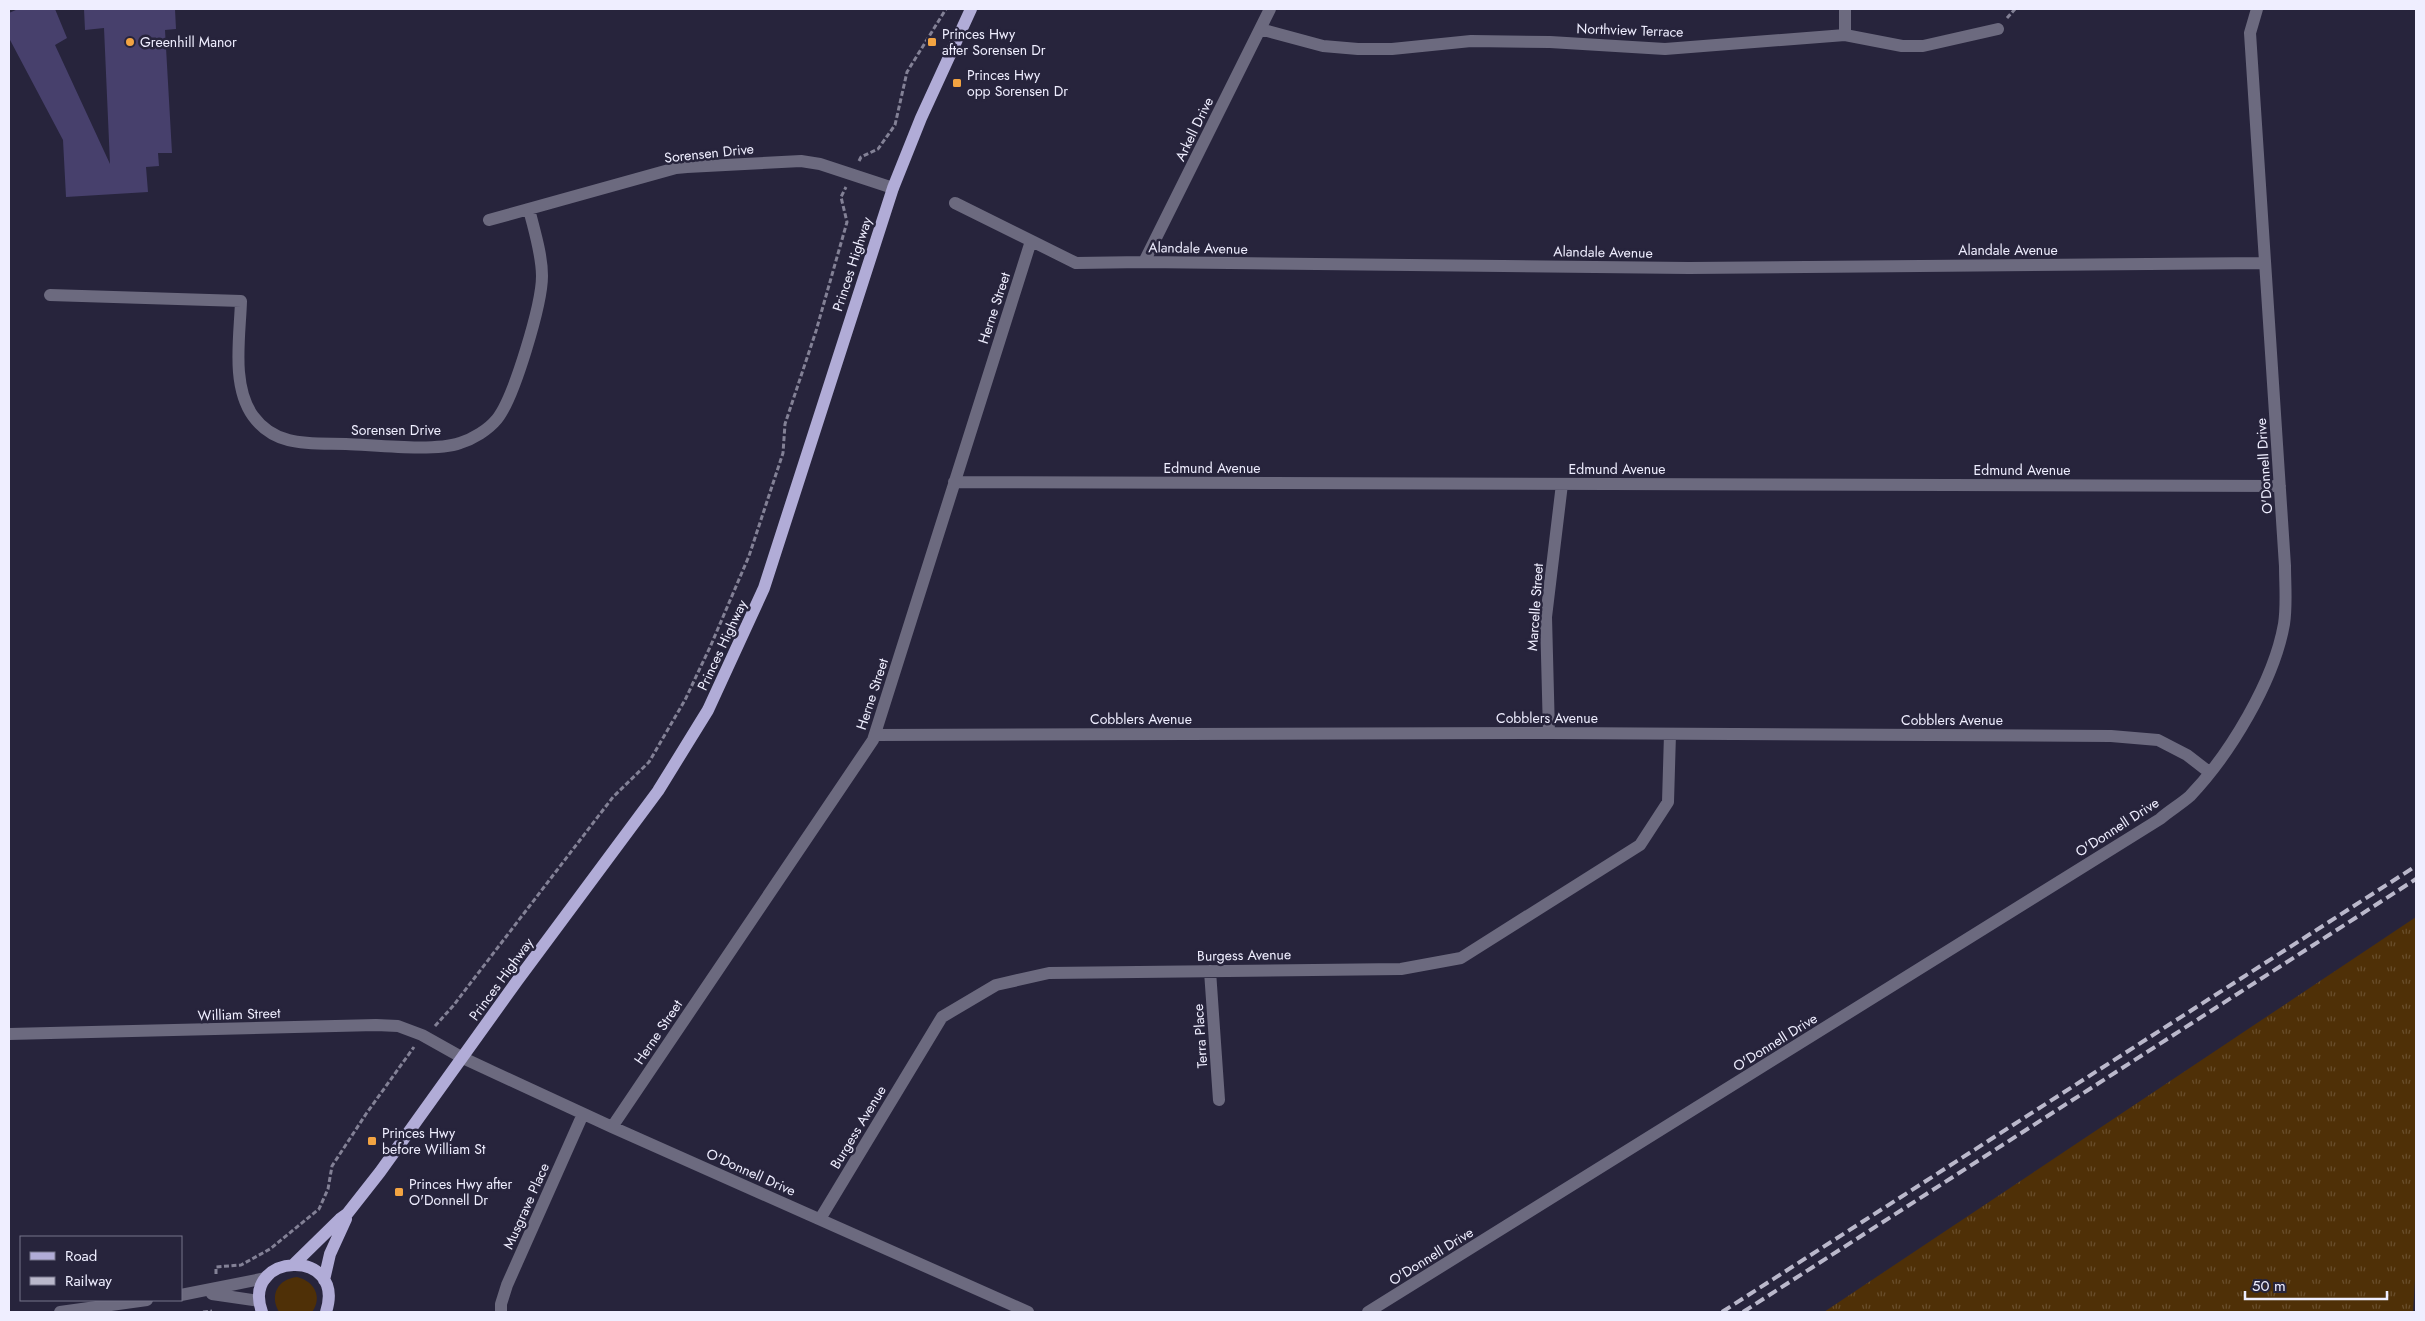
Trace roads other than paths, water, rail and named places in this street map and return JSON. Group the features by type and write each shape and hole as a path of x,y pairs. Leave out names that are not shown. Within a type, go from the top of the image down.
{"main road":[{"name":"Princes Highway","path":"324,1280 330,1254 347,1214 380,1172 517,981 658,791 708,710 764,588 894,188 921,118 971,9"},
{"name":"Princes Highway","path":"294,1264 347,1214"},
{"path":"261,1306 262,1285 266,1278 278,1268 294,1264 311,1268 324,1280 329,1296 326,1312"}],"street":[{"name":"Arkell Drive","path":"1144,262 1270,9"},
{"path":"1844,35 1845,9"},
{"name":"O'Donnell Drive","path":"1368,1312 2160,819 2189,796 2232,742 2255,705 2272,665 2284,624 2286,566 2250,34 2257,9"},
{"name":"Northview Terrace","path":"1260,29 1323,46 1358,49 1392,49 1471,41 1550,42 1665,49 1844,35 1902,46 1923,46 1998,29"},
{"name":"Sorensen Drive","path":"489,220 676,168 688,167 801,161 894,188"},
{"name":"Alandale Avenue","path":"955,203 1076,263 1144,262 1689,268 2265,263"},
{"name":"Sorensen Drive","path":"50,295 241,301 239,362 241,390 253,416 270,431 290,442 418,447 457,444 472,439 496,421 505,408 518,374 542,292 542,273 529,209"},
{"name":"Herne Street","path":"612,1127 875,735 1031,241"},
{"name":"Edmund Avenue","path":"954,482 2280,486"},
{"name":"Marcelle Street","path":"1549,733 1546,617 1562,484"},
{"name":"Cobblers Avenue","path":"875,735 1549,733 2111,736 2158,740 2187,754 2209,772"},
{"name":"Burgess Avenue","path":"820,1219 942,1017 996,985 1049,973 1401,969 1461,958 1640,845 1668,802 1670,734"},
{"name":"Terra Place","path":"1210,971 1219,1100"},
{"name":"William Street","path":"9,1034 398,1026 426,1036 463,1058"},
{"name":"O'Donnell Drive","path":"463,1058 583,1114 1028,1312"},
{"name":"Musgrave Place","path":"501,1312 501,1304 507,1285 583,1114"},
{"path":"182,1295 215,1292 266,1278"},
{"path":"215,1292 261,1306"},
{"path":"60,1312 140,1301"}],"railway":[{"path":"1722,1312 2416,866"},
{"path":"1743,1312 2416,879"}],"place":[{"name":"Greenhill Manor","path":"130,42"},
{"name":"Princes Hwy after Sorensen Dr","path":"932,42"},
{"name":"Princes Hwy opp Sorensen Dr","path":"957,83"},
{"name":"Princes Hwy before William St","path":"372,1141"},
{"name":"Princes Hwy after O'Donnell Dr","path":"399,1192"}]}
